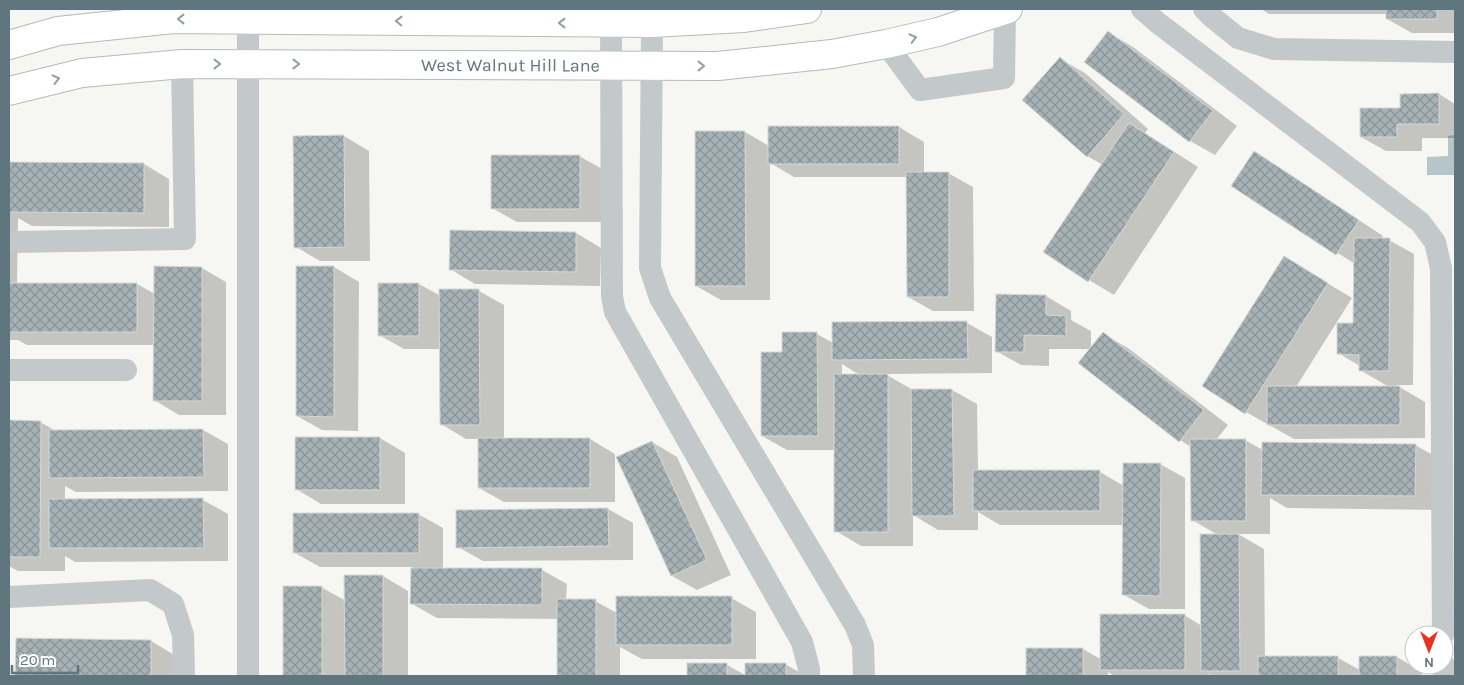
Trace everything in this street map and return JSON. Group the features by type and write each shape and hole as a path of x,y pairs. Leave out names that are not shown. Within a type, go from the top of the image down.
{"main road":[{"path":"9,45 58,31 174,19 652,24 744,18 807,9"},
{"name":"West Walnut Hill Lane","path":"9,91 82,73 182,64 718,66 832,54 886,44 938,32 1006,9"}],"lane":[{"path":"886,44 920,90 1004,78 1006,9"},
{"path":"1142,9 1420,222 1436,242 1441,268 1443,625"},
{"path":"1204,9 1238,38 1274,49 1455,52"},
{"path":"248,20 248,676"},
{"path":"611,23 612,296 615,312 802,642 809,676"},
{"path":"652,24 650,268 660,298 855,625 863,645 864,676"},
{"path":"14,242 185,239 182,64"},
{"path":"9,370 126,370"},
{"path":"9,597 150,590 173,604 183,635 184,676"}],"shaded area":[{"path":"1455,135 1455,175 1427,175 1427,157 1448,156 1448,136"}],"building":[{"path":"1386,9 1437,9 1437,19 1386,19"},
{"path":"1108,31 1213,111 1189,142 1084,62"},
{"path":"1060,57 1124,114 1087,157 1022,100"},
{"path":"1439,93 1439,124 1397,124 1397,137 1360,137 1360,108 1400,108 1400,94"},
{"path":"1129,123 1174,152 1088,282 1043,252"},
{"path":"768,126 899,126 899,164 768,164"},
{"path":"695,131 745,131 746,286 695,286"},
{"path":"344,135 345,247 294,248 293,136"},
{"path":"1254,151 1359,220 1336,255 1231,186"},
{"path":"491,155 580,155 580,209 491,209"},
{"path":"9,162 144,163 144,213 9,212"},
{"path":"906,172 949,172 949,297 907,297"},
{"path":"450,230 576,232 576,272 449,270"},
{"path":"1354,238 1390,238 1389,371 1359,371 1359,355 1337,354 1337,323 1353,323"},
{"path":"1284,256 1328,283 1245,414 1202,386"},
{"path":"154,266 202,267 202,401 153,401"},
{"path":"296,266 334,266 334,417 296,416"},
{"path":"9,283 137,283 137,332 9,332"},
{"path":"378,283 419,283 419,336 378,336"},
{"path":"439,289 479,289 480,425 440,425"},
{"path":"996,294 1046,295 1046,315 1066,316 1066,336 1024,335 1024,352 995,352"},
{"path":"967,321 968,359 832,360 832,322"},
{"path":"782,332 817,332 818,436 761,436 761,352 782,352"},
{"path":"1103,332 1204,410 1179,442 1078,363"},
{"path":"834,374 888,374 888,532 834,532"},
{"path":"1267,386 1400,386 1400,425 1267,425"},
{"path":"911,389 952,389 954,516 912,516"},
{"path":"9,420 41,421 40,557 9,557"},
{"path":"203,429 204,477 49,478 49,430"},
{"path":"295,437 380,437 380,490 295,490"},
{"path":"478,438 590,438 590,488 478,488"},
{"path":"1190,439 1246,439 1246,521 1191,521"},
{"path":"652,441 707,560 671,576 616,457"},
{"path":"1262,442 1416,444 1415,496 1261,495"},
{"path":"1123,463 1161,463 1160,596 1122,595"},
{"path":"973,470 1100,470 1100,511 973,511"},
{"path":"203,498 204,548 49,548 49,499"},
{"path":"608,508 609,546 456,548 456,510"},
{"path":"293,513 419,513 419,553 293,553"},
{"path":"1200,534 1239,534 1240,671 1201,671"},
{"path":"411,568 542,568 542,605 410,604"},
{"path":"344,575 383,575 383,676 345,676"},
{"path":"283,586 322,586 322,676 283,676"},
{"path":"616,596 732,596 732,645 616,645"},
{"path":"557,599 596,599 596,676 557,676"},
{"path":"1100,614 1185,614 1185,670 1100,670"},
{"path":"16,638 151,640 151,676 15,676"},
{"path":"1026,648 1083,648 1083,676 1026,676"},
{"path":"1258,656 1338,656 1338,676 1258,676"},
{"path":"1359,656 1397,656 1397,676 1359,676"},
{"path":"687,663 727,663 727,676 687,676"},
{"path":"745,663 786,663 786,676 745,676"}]}
